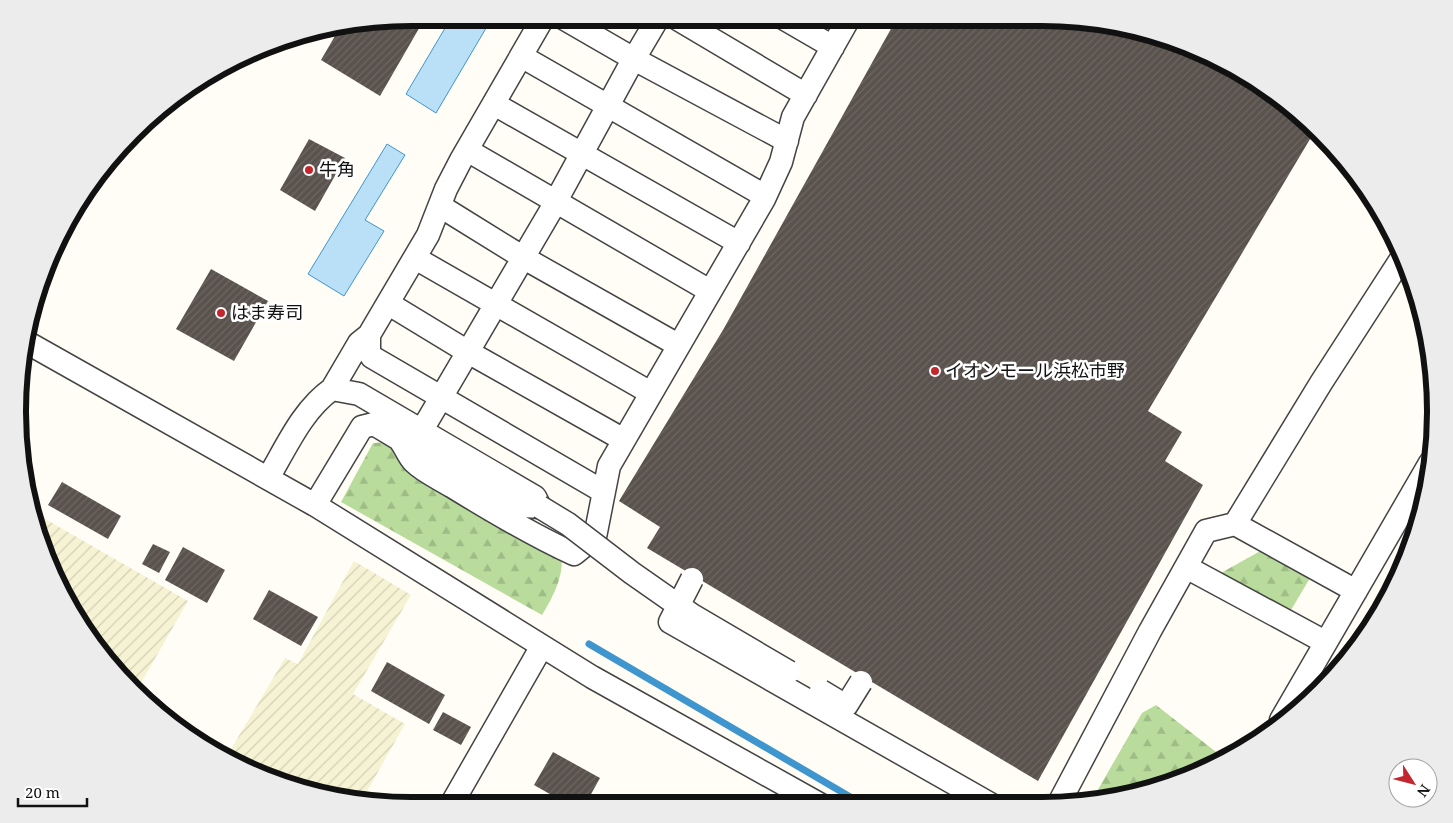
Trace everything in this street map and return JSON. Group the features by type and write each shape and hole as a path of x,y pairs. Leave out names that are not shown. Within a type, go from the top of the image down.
{"street":[{"path":"268,478 314,405 332,389 359,344 369,335 389,304 428,235 446,188 538,26"},
{"path":"577,26 634,59 787,141"},
{"path":"399,439 414,442 421,438 441,398 557,201 653,26"},
{"path":"690,26 806,95"},
{"path":"797,26 833,46"},
{"path":"315,505 362,427 374,424 399,439 413,461 429,472 494,512 548,542 574,554 595,536 609,466 765,196 776,175 793,117 844,26"},
{"path":"521,56 765,196"},
{"path":"494,104 739,243"},
{"path":"467,150 710,291"},
{"path":"440,206 524,258 678,346"},
{"path":"415,258 651,393"},
{"path":"1063,796 1150,631 1206,532 1235,524 1321,383 1397,265"},
{"path":"389,304 468,352 624,440"},
{"path":"369,335 369,352 372,357 603,499"},
{"path":"32,346 315,505 592,676 807,797"},
{"path":"332,389 359,394 421,438 535,496 540,507 568,524 632,573 692,615 846,706 861,682"},
{"path":"1288,707 1420,480"},
{"path":"1235,524 1356,591"},
{"path":"1186,567 1326,642"},
{"path":"692,579 670,622 978,797"},
{"path":"456,797 542,646"}],"shaded area":[{"path":"41,516 188,601 140,685 106,646 78,604 56,559"},
{"path":"354,561 411,595 353,694 405,724 366,794 312,784 264,767 230,751 285,658 298,664"}],"green space":[{"path":"389,442 416,479 561,557 562,564 559,579 542,615 341,502 373,443"},
{"path":"1264,549 1310,578 1288,615 1219,574"},
{"path":"1156,705 1218,754 1189,767 1141,784 1096,792 1142,713"}],"water":[{"path":"446,26 487,26 436,113 406,94"},
{"path":"387,144 405,155 365,220 384,231 344,296 308,274"}],"building":[{"path":"420,26 380,96 321,60 336,34 386,27"},
{"name":"イオンモール浜松市野","path":"893,26 1067,27 1141,39 1189,56 1234,78 1276,106 1311,137 1148,411 1182,432 1165,461 1203,485 1038,781 647,548 660,527 619,501 723,330"},
{"path":"309,139 345,158 315,211 280,190"},
{"path":"211,269 268,301 234,361 176,329"},
{"path":"62,482 121,516 108,539 48,505"},
{"path":"153,544 170,552 159,573 142,564"},
{"path":"183,547 225,570 207,603 165,580"},
{"path":"269,590 318,617 301,646 253,619"},
{"path":"387,662 445,695 429,724 371,691"},
{"path":"443,712 471,727 461,745 433,730"},
{"path":"553,752 600,778 589,797 555,797 534,785"}],"waterway":[{"path":"589,644 850,797"}],"place":[{"name":"牛角","path":"309,170"},
{"name":"はま寿司","path":"221,313"},
{"name":"イオンモール浜松市野","path":"935,371"}]}
